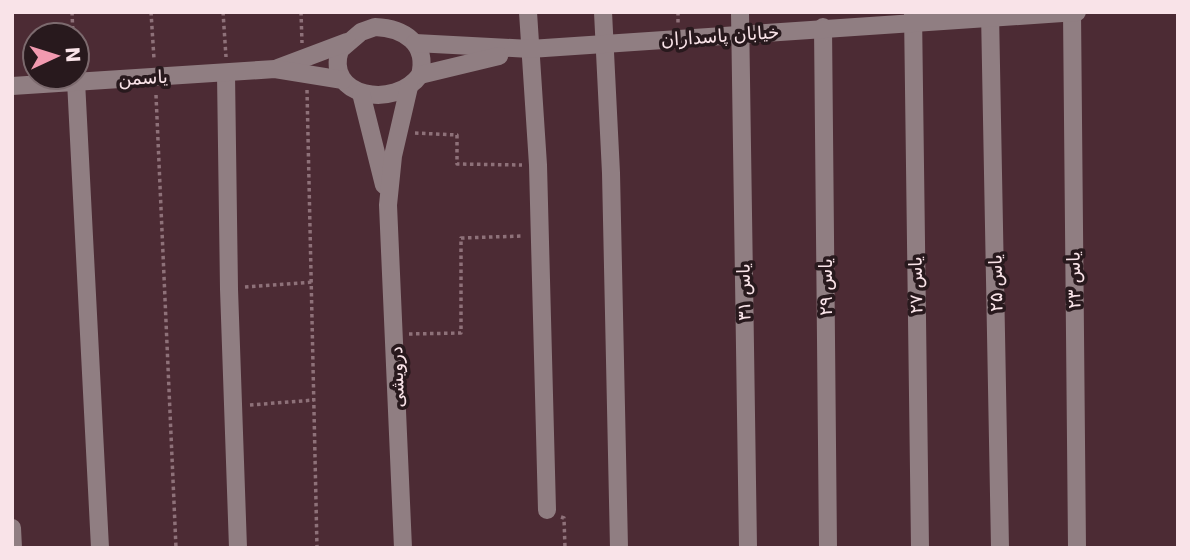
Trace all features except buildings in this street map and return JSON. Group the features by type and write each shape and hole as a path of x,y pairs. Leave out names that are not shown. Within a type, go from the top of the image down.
{"street":[{"path":"528,12 538,165 547,510"},
{"path":"603,12 611,173 619,548"},
{"name":"یاس ۳۱","path":"740,12 748,548"},
{"name":"خیابان پاسداران","path":"415,43 530,49 741,36 913,17 1074,12"},
{"name":"یاس ۲۳","path":"1074,12 1077,548"},
{"name":"یاس ۲۵","path":"990,15 1000,548"},
{"name":"یاس ۲۷","path":"913,17 920,548"},
{"path":"388,205 393,156 399,132 415,81 423,65 415,43 375,20 349,41 337,59 337,69 344,80 361,93 384,95 415,81"},
{"name":"یاس ۲۹","path":"823,27 828,548"},
{"name":"یاسمن","path":"304,67 349,41"},
{"name":"خیابان پاسداران","path":"415,81 530,49"},
{"name":"یاسمن","path":"91,80 304,67 344,80"},
{"path":"226,74 229,289 238,548"},
{"path":"77,91 100,548"},
{"path":"361,93 388,205"},
{"name":"درویشی","path":"388,205 403,548"},
{"path":"12,528 13,548"}],"path":[{"path":"151,12 176,548"},
{"path":"223,12 226,74"},
{"path":"300,12 313,282 317,548"},
{"path":"399,132 457,135 457,164 538,165"},
{"path":"395,335 461,333 461,238 539,236"},
{"path":"229,289 313,282"},
{"path":"233,406 314,400"},
{"path":"547,510 564,518 565,548"}]}
